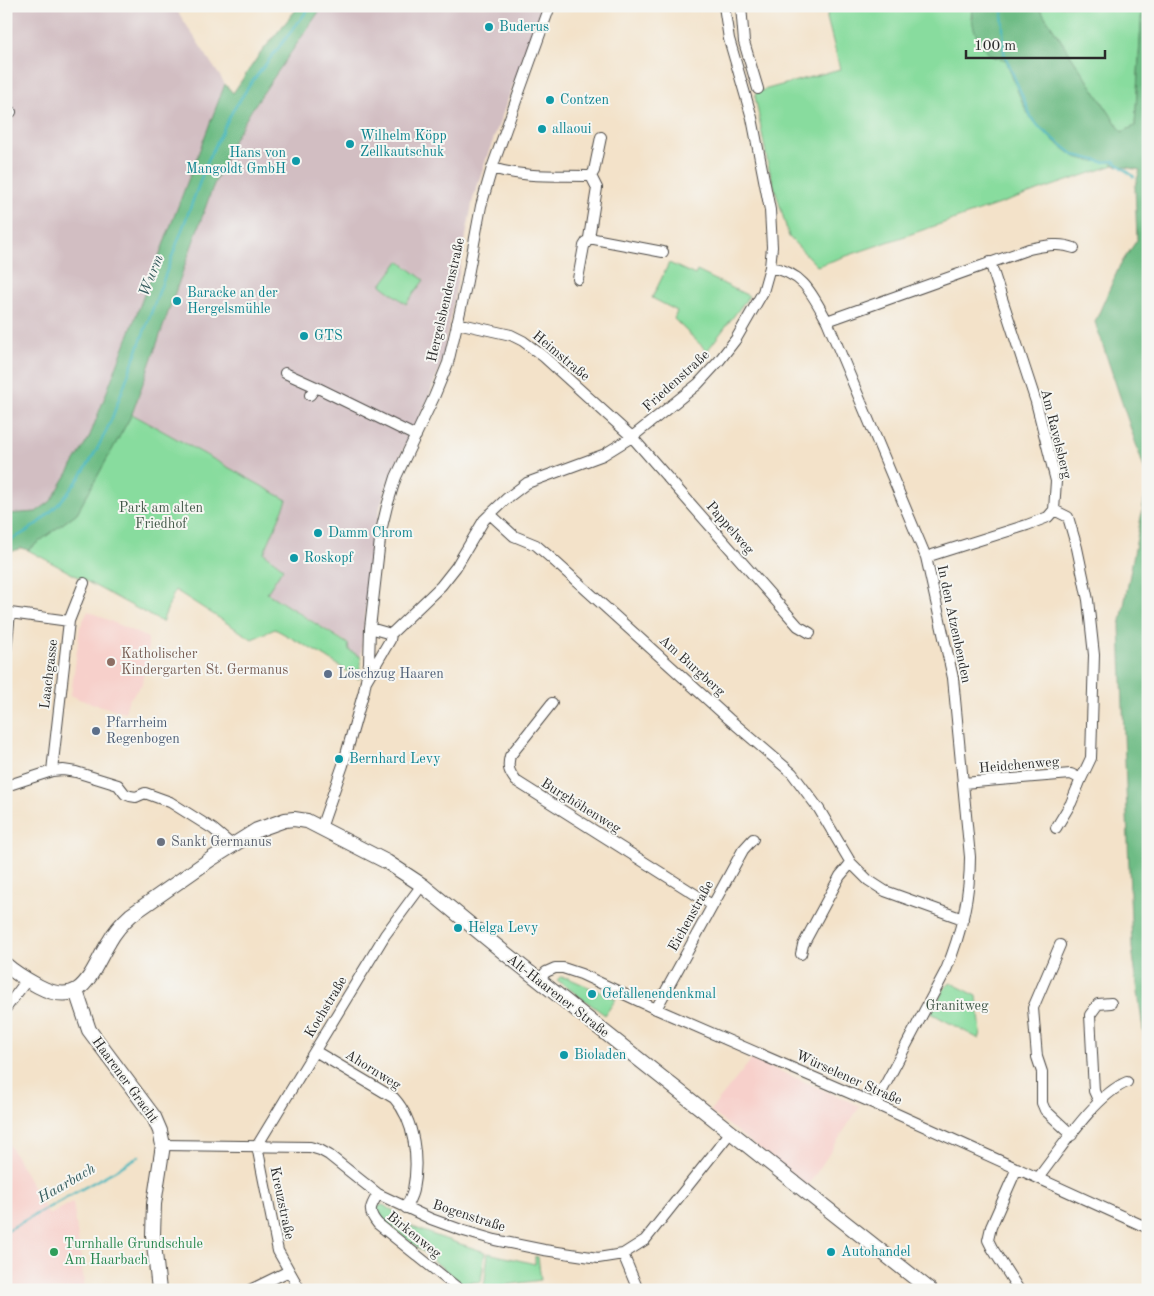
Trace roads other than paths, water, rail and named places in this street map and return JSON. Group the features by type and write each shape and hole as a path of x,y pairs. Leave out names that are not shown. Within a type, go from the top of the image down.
{"main road":[{"name":"Alt-Haarener Straße","path":"76,991 87,981 120,926 131,915 232,845 257,830 285,820 302,820 387,862 422,884 506,954 930,1290"},
{"path":"6,965 52,994 60,995 76,991"},
{"name":"Haarener Gracht","path":"76,991 90,1030 154,1117 160,1131 163,1145 154,1204 153,1235 160,1290"}],"street":[{"name":"Hergelsbendenstraße","path":"370,628 382,531 387,506 396,477 448,364 481,206 492,168 550,6"},
{"name":"Friedenstraße","path":"366,681 390,640 391,634 441,586 456,567 490,514 527,483 603,455 632,438 698,384 736,339 757,302 770,267 772,228 770,210 752,118 729,39 724,6"},
{"path":"741,6 744,42 758,89"},
{"path":"591,176 594,171 601,137"},
{"path":"492,168 506,172 526,174 591,176"},
{"path":"578,279 584,246 589,238 598,188 591,176"},
{"path":"589,238 663,252"},
{"path":"827,321 1028,249 1065,244 1074,248"},
{"name":"Am Ravelsberg","path":"990,262 1036,402 1056,481 1054,510"},
{"name":"In den Atzenbenden","path":"770,267 780,269 797,277 811,291 827,321 926,557 953,678 970,857 970,877 963,919 946,970 874,1104"},
{"name":"Heimstraße","path":"457,323 499,331 523,341 544,356 632,438"},
{"path":"285,373 313,391 416,436"},
{"name":"Pappelweg","path":"632,438 798,626 810,633"},
{"path":"926,557 1028,525 1048,517 1054,510 1068,517 1077,548 1092,627 1094,655 1091,758 1071,803 1056,828"},
{"name":"Am Burgberg","path":"490,514 514,536 536,545 722,713 792,773 819,809 851,863 868,880 885,891 963,919"},
{"name":"Laachgasse","path":"52,771 69,621 84,583"},
{"path":"6,651 10,614 69,621"},
{"path":"370,628 391,634"},
{"name":"Friedenstraße","path":"320,828 344,765 366,681 370,656 370,628"},
{"name":"Burghöhenweg","path":"552,703 510,756 508,764 510,773 516,781 712,905"},
{"path":"6,786 52,771 76,772 118,785 125,794 130,796 136,797 145,793 170,802 213,829 232,845"},
{"name":"Heidchenweg","path":"963,784 1071,774 1081,779"},
{"name":"Eichenstraße","path":"656,1009 743,850 754,839"},
{"path":"801,954 803,945 840,876 851,863"},
{"name":"Kochstraße","path":"257,1146 385,935 422,884"},
{"path":"1060,945 1033,1008 1037,1057 1042,1072 1042,1103 1046,1110 1072,1135"},
{"name":"Würselener Straße","path":"540,980 551,969 563,968 581,974 1148,1228"},
{"path":"8,1003 27,980"},
{"path":"1098,1102 1094,1091 1090,1015 1098,1004 1111,1003"},
{"name":"Ahornweg","path":"315,1051 394,1098 402,1108 414,1141 416,1168 413,1192 406,1208"},
{"path":"1038,1178 1098,1102 1117,1086 1127,1082"},
{"name":"Bogenstraße","path":"163,1145 310,1147 320,1150 342,1164 378,1194 406,1208 464,1231 517,1245 598,1258 623,1254 646,1240 730,1133"},
{"name":"Kreuzstraße","path":"257,1146 278,1252 300,1290"},
{"path":"1017,1168 991,1227 988,1240 1020,1290"},
{"name":"Birkenweg","path":"378,1194 370,1206 372,1216 378,1224 460,1290"},
{"path":"623,1254 638,1290"},
{"path":"250,1290 289,1271"}],"waterway":[{"name":"Wurm","path":"6,542 30,529 57,506 79,479 97,449 112,418 208,160 232,112 251,83 311,6"},
{"path":"1002,6 1004,53 1032,119 1040,128 1074,155 1103,162 1114,161 1134,177"},
{"name":"Haarbach","path":"6,1231 139,1156"}],"place":[{"name":"Buderus","path":"489,27"},
{"name":"Contzen","path":"550,100"},
{"name":"allaoui","path":"542,129"},
{"name":"Wilhelm Köpp Zellkautschuk","path":"350,144"},
{"name":"Hans von Mangoldt GmbH","path":"296,161"},
{"name":"Baracke an der Hergelsmühle","path":"177,301"},
{"name":"GTS","path":"304,336"},
{"name":"Damm Chrom","path":"318,533"},
{"name":"Roskopf","path":"294,558"},
{"name":"Katholischer Kindergarten St. Germanus","path":"111,662"},
{"name":"Löschzug Haaren","path":"328,674"},
{"name":"Pfarrheim Regenbogen","path":"96,731"},
{"name":"Bernhard Levy","path":"339,759"},
{"name":"Sankt Germanus","path":"161,842"},
{"name":"Helga Levy","path":"458,928"},
{"name":"Gefallenendenkmal","path":"592,994"},
{"name":"Bioladen","path":"564,1055"},
{"name":"Turnhalle Grundschule Am Haarbach","path":"54,1252"},
{"name":"Autohandel","path":"831,1252"}],"park label":[{"name":"Park am alten Friedhof","path":"161,516"},
{"name":"Granitweg","path":"957,1006"}]}
